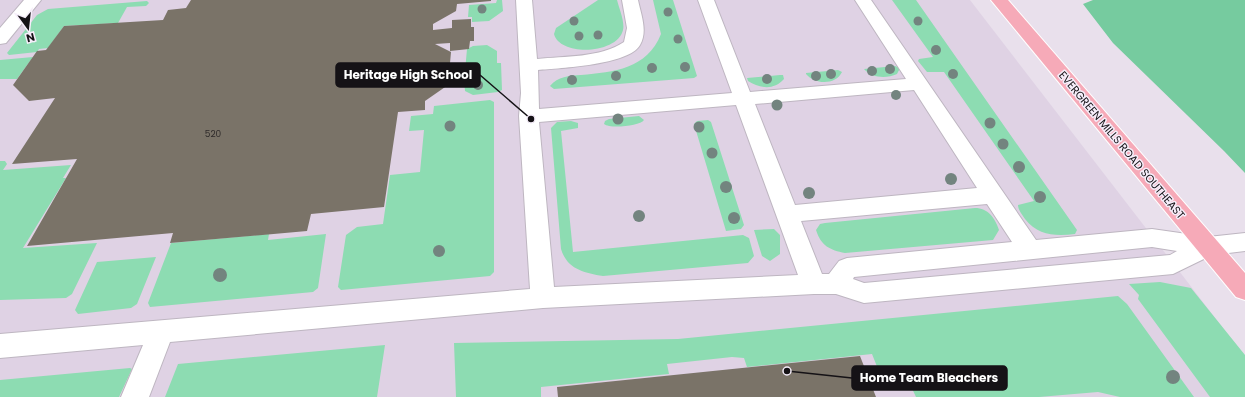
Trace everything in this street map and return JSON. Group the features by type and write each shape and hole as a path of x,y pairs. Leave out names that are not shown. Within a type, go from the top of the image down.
{"main road":[{"name":"EVERGREEN MILLS ROAD SOUTHEAST","path":"999,0 1245,290"}],"street":[{"path":"0,39 33,0"},
{"path":"524,0 530,93 529,116 543,298"},
{"path":"528,66 600,58 619,53 632,44 636,28 630,0"},
{"path":"706,0 787,214 825,284"},
{"path":"863,0 1030,250"},
{"path":"529,116 919,84"},
{"path":"787,214 994,196"},
{"path":"825,284 847,268 1152,238 1208,246 1245,242"},
{"path":"0,346 543,298 825,284 864,293 1173,264 1208,246"},
{"path":"135,397 161,332"}],"shaded area":[{"path":"0,0 970,0 1223,328 1245,397 0,397"}],"green space":[{"path":"497,0 502,0 503,11 489,21 472,22 472,17 468,17 469,5 496,3"},
{"path":"598,0 617,0 623,19 623,30 619,38 611,44 601,48 589,50 577,49 558,41 554,34 556,28"},
{"path":"653,0 673,0 697,76 694,78 554,89 550,86 557,80 564,77 617,70 638,62 647,55 655,46 661,34"},
{"path":"892,0 916,0 1077,230 1075,234 1048,234 1036,229 1025,219 1019,210 1018,205 1034,201 944,72 927,72 918,61 919,59 933,57"},
{"path":"1093,0 1245,0 1245,173 1113,43 1083,4"},
{"path":"147,1 149,3 146,6 127,7 118,23 64,26 48,48 39,49 37,52 9,55 7,53 37,15 48,9"},
{"path":"487,45 497,51 497,63 501,63 502,90 498,92 473,95 465,91 464,80 468,77 474,77 474,83 480,82 480,67 474,68 474,73 468,74 465,71 467,49 473,46"},
{"path":"33,57 17,79 0,79 0,60"},
{"path":"895,66 900,68 897,74 888,77 875,76 864,69"},
{"path":"838,70 842,72 839,76 825,82 820,82 810,78 806,74 806,73"},
{"path":"783,75 784,79 780,83 771,87 762,87 748,81 747,78"},
{"path":"490,100 494,102 494,272 490,276 341,290 338,287 346,235 357,227 383,224 390,175 420,172 424,130 409,131 411,116 433,114 434,106"},
{"path":"639,116 644,120 637,124 618,127 607,126 604,124 605,121 609,119"},
{"path":"708,120 711,122 744,225 741,229 726,231 694,124 697,121"},
{"path":"571,121 578,123 578,128 561,131 573,252 743,235 749,238 754,256 748,263 603,276 589,273 572,266 567,261 561,249 551,128 557,122"},
{"path":"0,161 5,161 7,164 3,170 71,165 63,178 66,178 23,248 97,243 72,294 66,298 0,300"},
{"path":"980,208 990,214 995,222 999,230 993,240 845,253 831,249 823,244 816,230 820,224 825,223"},
{"path":"774,229 780,235 780,254 770,261 762,256 754,230"},
{"path":"269,234 268,240 326,234 318,288 313,292 150,307 148,303 171,243"},
{"path":"156,257 137,304 131,308 78,314 75,310 97,262"},
{"path":"1160,282 1191,288 1245,355 1245,397 1210,397 1138,299 1139,295 1129,284"},
{"path":"1118,296 1127,304 1194,397 1120,397 1098,392 1039,397 916,397 909,382 884,384 872,354 747,367 744,358 732,357 667,364 669,374 541,387 541,397 456,397 454,343 678,339"},
{"path":"385,345 377,397 165,397 178,364"},
{"path":"132,369 119,397 0,397 0,380"}],"building":[{"path":"191,0 491,1 457,4 456,11 433,24 433,30 452,28 452,20 471,19 471,27 474,27 474,41 470,41 469,49 450,51 450,43 435,44 451,52 448,85 425,101 425,110 398,112 384,207 311,214 307,231 170,243 173,233 27,246 77,159 12,164 55,98 29,101 13,85 37,51 46,50 64,26 163,20 168,10 186,8"},
{"path":"860,356 876,397 558,397 557,387"}],"place":[{"name":"Heritage High School","path":"531,119"},
{"name":"Home Team Bleachers","path":"787,371"}]}
